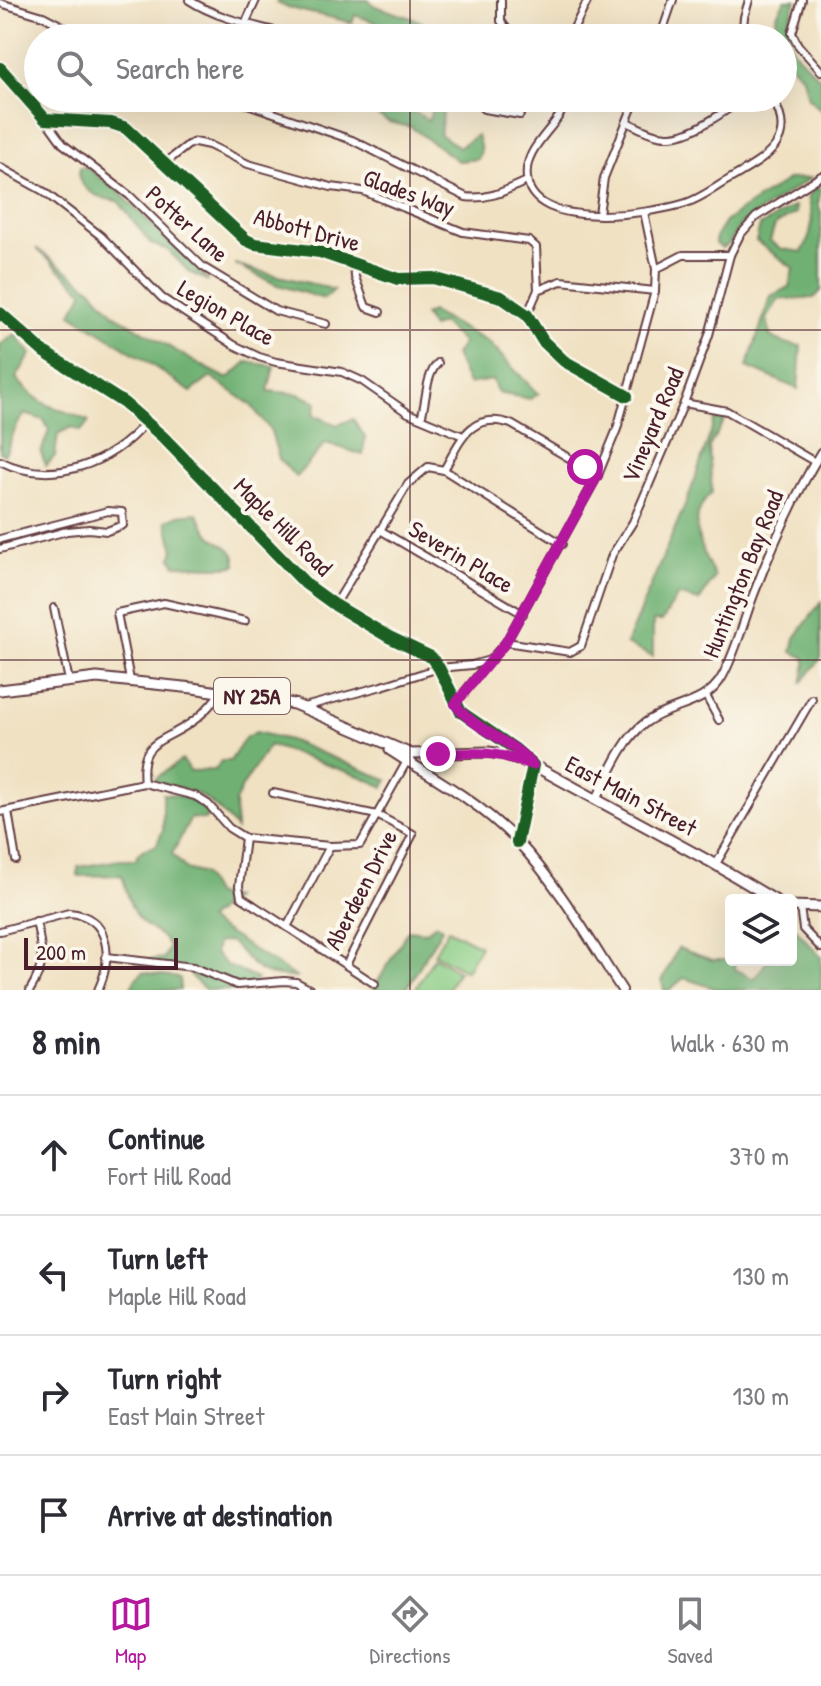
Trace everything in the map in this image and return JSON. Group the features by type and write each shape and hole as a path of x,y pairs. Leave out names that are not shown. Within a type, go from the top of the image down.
{"main road":[{"name":"East Main Street","path":"0,690 97,678 130,680 304,707 409,757 488,752 503,754 533,765 765,894"},
{"path":"409,757 475,804 517,842 557,891 622,990"},
{"path":"797,906 821,907"}],"street":[{"path":"189,0 202,8 253,24"},
{"path":"246,22 256,0"},
{"path":"501,0 503,24"},
{"path":"576,24 588,0"},
{"path":"665,24 673,0"},
{"path":"743,24 749,0"},
{"path":"795,24 802,0"},
{"path":"0,3 58,24"},
{"path":"797,43 821,71"},
{"path":"0,68 24,95"},
{"path":"39,112 45,119"},
{"path":"271,112 352,140 466,197 494,195 527,181"},
{"path":"502,112 520,115"},
{"path":"563,112 529,160 527,181 532,192 552,208 617,217 696,200 757,164 772,152 780,137 782,129 778,112"},
{"path":"599,214 604,178 631,112"},
{"path":"627,122 668,137 688,132 722,112"},
{"name":"Abbott Drive","path":"45,119 121,125 246,240 255,244 320,252 398,279 433,278 501,297 527,315 543,341 564,361 627,396"},
{"name":"Potter Lane","path":"45,119 63,144 130,196 203,267 276,311 326,324"},
{"name":"Glades Way","path":"164,164 195,142 209,145 248,164 331,187 363,191 463,232 529,241 536,247 538,290 527,315"},
{"name":"Legion Place","path":"0,167 31,183 66,209 101,236 162,298 234,345 276,362 342,372 362,381 393,404 463,436"},
{"name":"Vineyard Road","path":"506,642 570,652 581,646 612,555 633,522 684,403 709,335 730,255 740,235 756,217 821,176"},
{"path":"455,704 506,642 523,614 598,475 617,429 655,291 656,269 644,212"},
{"path":"656,269 683,255 730,255"},
{"path":"354,264 355,277 366,307 380,312"},
{"path":"538,290 561,281 655,291"},
{"name":"Maple Hill Road","path":"0,313 44,352 124,403 146,422 306,584 389,637 431,657 439,668"},
{"path":"421,418 426,404 429,372 438,363"},
{"path":"684,403 727,411 815,462"},
{"path":"444,470 463,436 481,422 503,421 598,475"},
{"path":"0,461 39,472 78,468 111,455 146,422"},
{"name":"Huntington Bay Road","path":"706,696 722,677 775,540 794,497 821,452"},
{"path":"335,605 414,476 428,467 444,470 562,544"},
{"path":"0,539 108,511 122,512 124,518 123,525 115,530 78,530 0,549"},
{"path":"41,529 43,538"},
{"name":"Severin Place","path":"380,530 523,614"},
{"path":"130,680 117,613 164,603 245,621"},
{"path":"54,608 69,681"},
{"path":"304,707 439,668 490,660"},
{"path":"439,668 455,704 468,719 515,749 533,765 517,842"},
{"path":"144,783 142,765 151,746 199,718 221,692"},
{"path":"596,800 629,739 638,728 659,714 706,696 719,720"},
{"path":"716,864 812,699"},
{"path":"16,860 4,812 144,783 195,796 208,804 229,828 245,838 330,846 360,845 409,757"},
{"path":"273,793 377,815"},
{"name":"Aberdeen Drive","path":"245,838 239,886 241,897 346,965 413,834 377,815"},
{"path":"287,927 330,846"},
{"path":"797,909 803,929 821,948"},
{"path":"0,931 69,913 94,920 105,943 106,957 98,990"},
{"path":"30,990 43,964 36,921"},
{"path":"106,957 193,967 237,985 284,981 296,982 311,990"},
{"path":"346,965 375,984"}],"green space":[{"path":"280,0 368,0 375,6 425,24 380,24 355,15 352,23 276,3"},
{"path":"785,0 796,0 789,24 777,24 776,16"},
{"path":"797,54 821,79 821,110 808,98 803,78 797,71"},
{"path":"80,112 99,112 97,115 84,117"},
{"path":"372,112 413,112 428,120 431,112 443,112 440,134 459,147 477,135 481,150 478,159 458,161 411,127 389,122"},
{"path":"80,167 86,167 118,191 209,281 190,273 168,250 151,244 118,201 103,198 84,187 79,175"},
{"path":"811,178 741,224 729,244 722,248 715,243 725,222 741,210 789,179"},
{"path":"817,187 821,189 818,204 821,212 821,291 814,298 779,299 767,318 770,336 801,346 798,389 747,367 771,296 789,287 793,268 756,241 760,226 795,206 796,213 775,225 770,241 782,249 802,252 811,225 808,197"},
{"path":"36,248 92,289 114,314 228,379 247,362 274,366 268,391 299,394 317,402 314,415 337,425 353,419 365,437 363,455 326,443 296,477 279,459 271,431 251,405 211,377 191,392 71,314 84,292"},
{"path":"235,264 334,290 324,299 275,284"},
{"path":"431,312 488,342 538,394 530,399 498,393 492,380 468,384 455,355 463,343 442,323 432,328 424,315"},
{"path":"15,334 31,354 16,378 41,401 89,421 81,431 71,427 58,434 55,456 46,466 41,453 49,430 44,420 25,414 4,455 0,452 0,345"},
{"path":"725,419 709,447 712,493 699,512 697,523 701,545 715,577 699,601 678,595 662,621 653,621 653,657 626,644 690,493 715,420"},
{"path":"197,513 211,536 234,554 236,565 176,565 171,558 174,550 166,521 178,515"},
{"path":"821,602 821,658 802,683 806,664 804,657 792,652 795,638"},
{"path":"256,732 289,740 388,780 384,787 269,745 235,802 236,829 201,796 155,782 156,778 182,760 190,771 215,770 221,761 230,761 246,737"},
{"path":"163,794 188,798 209,812 205,820 191,818 172,854 186,869 203,874 215,895 233,898 207,920 297,978 262,972 229,941 217,943 215,953 226,965 257,979 245,990 206,990 192,978 189,970 136,962 164,958 169,947 135,914 122,875 78,876 78,867 136,860 141,851 156,846 163,830"},
{"path":"436,924 442,928 406,990 373,990 408,930 425,932"},
{"path":"448,929 480,946 466,971 434,954"},
{"path":"797,930 821,957 821,990 720,990 684,978 669,990 664,990 662,981 678,948 712,960 725,960 725,966 735,966 735,969 754,979 764,966 797,966"},
{"path":"434,957 458,971 447,990 415,990"},
{"path":"143,972 180,978 180,990 130,990"}],"cycle path":[{"path":"0,68 24,95"},
{"path":"39,112 45,119 111,123 126,128 246,240 255,244 320,252 398,279 433,278 501,297 527,315 543,341 564,361 627,396"},
{"path":"0,313 44,352 124,403 163,437 306,584 389,637 431,657 461,712 533,765 517,842"}],"route":[{"path":"438,754 488,752 533,765 515,749 468,719 455,704 506,642 578,514 598,475 585,467"}]}
